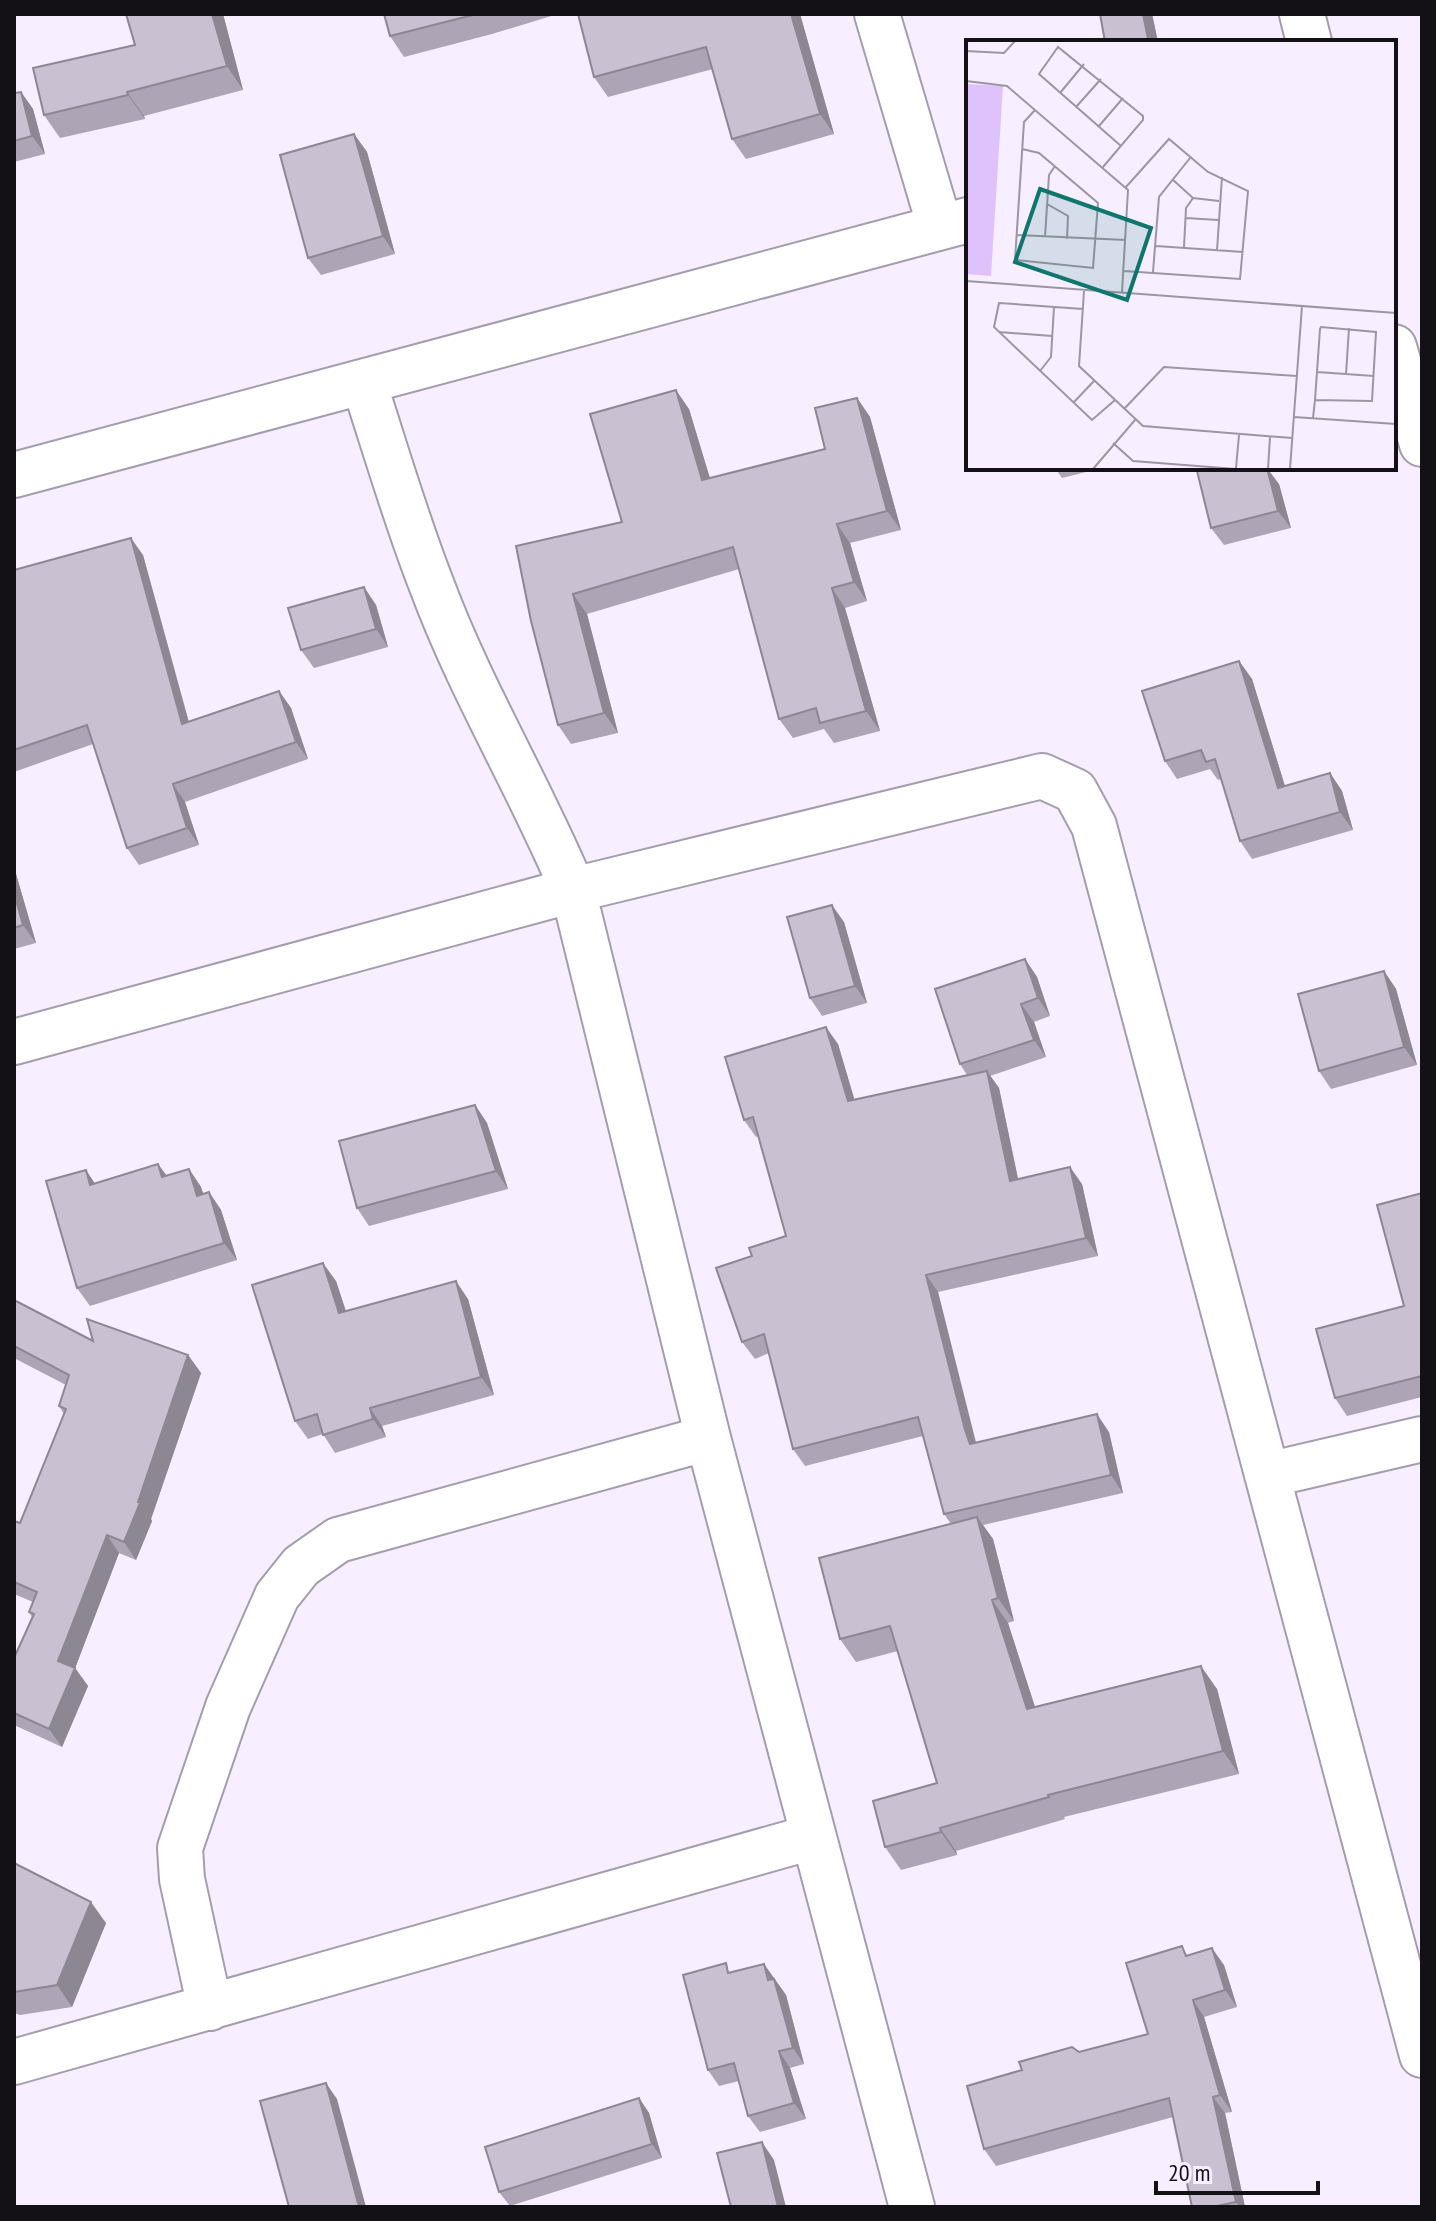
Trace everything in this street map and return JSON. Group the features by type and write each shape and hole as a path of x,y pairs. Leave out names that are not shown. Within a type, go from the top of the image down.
{"street":[{"path":"14,475 954,224 877,14"},
{"path":"1302,14 1308,40"},
{"path":"1396,354 1422,444"},
{"path":"364,383 432,587 490,719 553,842 573,890 708,1438 912,2207"},
{"path":"14,1042 573,890 1042,776 1075,791 1094,826 1422,2055"},
{"path":"210,2008 182,1879 180,1848 228,1707 277,1596 301,1566 338,1540 708,1438"},
{"path":"1267,1475 1422,1439"},
{"path":"14,2062 812,1837"}],"building":[{"path":"126,14 212,14 227,66 127,92 128,95 44,115 33,68 135,45"},
{"path":"384,14 477,14 390,36"},
{"path":"578,14 791,14 820,114 732,139 706,47 594,77"},
{"path":"1100,14 1143,14 1148,39 1105,40"},
{"path":"21,92 32,136 14,141 14,93"},
{"path":"354,134 383,236 308,258 280,155"},
{"path":"676,390 702,480 825,449 815,408 857,398 887,511 837,524 854,582 832,588 866,711 820,723 816,708 779,719 733,547 573,594 604,713 558,725 531,621 516,546 622,522 590,414"},
{"path":"1268,470 1278,511 1211,528 1197,471"},
{"path":"131,538 182,724 279,691 296,742 173,784 187,828 127,848 87,725 14,750 14,570"},
{"path":"364,587 376,629 301,650 288,608"},
{"path":"1239,661 1278,788 1330,773 1340,812 1240,841 1215,759 1206,762 1201,750 1165,761 1142,691"},
{"path":"14,893 23,925 14,928"},
{"path":"832,905 855,986 810,998 787,917"},
{"path":"1025,959 1038,998 1021,1004 1034,1040 960,1064 935,989"},
{"path":"1384,971 1404,1047 1319,1071 1298,994"},
{"path":"826,1027 848,1101 987,1071 1010,1181 1070,1167 1086,1238 926,1275 970,1444 1097,1414 1111,1475 944,1514 918,1417 793,1449 764,1334 742,1342 716,1268 752,1256 749,1248 786,1236 753,1117 744,1120 725,1057"},
{"path":"475,1105 496,1171 357,1208 339,1141"},
{"path":"158,1164 162,1177 189,1169 197,1196 209,1192 224,1243 77,1288 46,1181 86,1170 90,1185"},
{"path":"1422,1193 1422,1376 1335,1398 1316,1329 1404,1306 1377,1205"},
{"path":"323,1263 339,1313 456,1281 481,1377 370,1408 373,1419 323,1435 317,1414 295,1421 252,1285"},
{"path":"14,1300 93,1341 87,1319 188,1355 140,1503 124,1542 107,1535 58,1661 75,1668 49,1729 14,1713 14,1658 34,1614 29,1612 37,1592 14,1582 14,1521 20,1523 66,1409 59,1406 69,1375 14,1346"},
{"path":"977,1517 998,1598 992,1600 1027,1709 1201,1666 1223,1751 1048,1795 940,1828 941,1832 885,1847 873,1801 937,1783 890,1626 840,1639 819,1558"},
{"path":"14,1863 91,1902 57,1985 14,1992"},
{"path":"1182,1946 1186,1956 1212,1948 1225,1990 1193,2000 1220,2095 1213,2097 1236,2202 1192,2207 1169,2098 984,2149 967,2086 1022,2070 1019,2062 1072,2047 1079,2052 1148,2034 1126,1963"},
{"path":"726,1963 728,1973 764,1964 768,1980 774,1979 793,2048 779,2051 794,2103 748,2116 734,2063 708,2070 683,1975"},
{"path":"326,2083 359,2207 289,2207 260,2101"},
{"path":"639,2098 652,2144 499,2192 485,2147"},
{"path":"762,2142 778,2207 731,2207 717,2153"}]}
